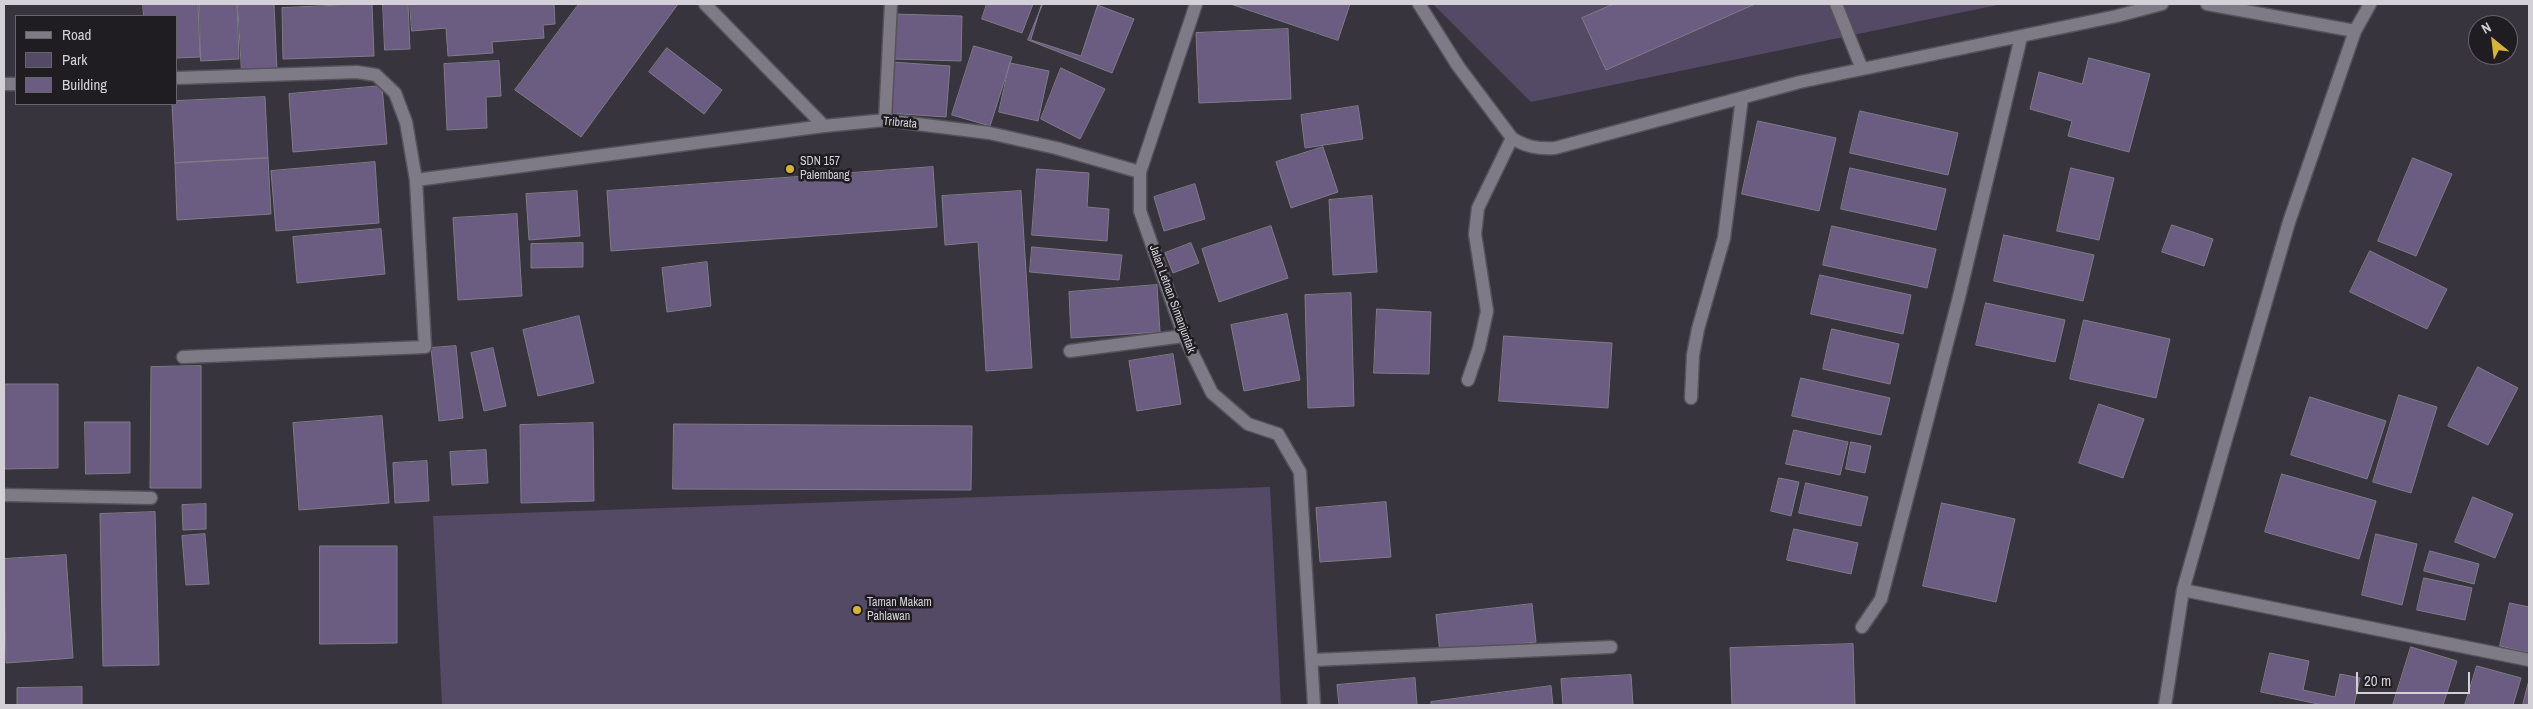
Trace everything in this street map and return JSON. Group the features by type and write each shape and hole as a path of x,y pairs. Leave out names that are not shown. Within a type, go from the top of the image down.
{"street":[{"path":"705,4 824,126"},
{"path":"885,120 891,4"},
{"name":"Jalan Letnan Simanjuntak","path":"1196,4 1140,172 1140,211 1184,336 1212,392 1248,424 1278,434 1300,472 1313,660 1314,705"},
{"path":"1419,4 1473,87 1512,138 1522,144 1538,149 1555,148 1800,82 2021,37 2162,4"},
{"path":"1836,4 1862,69"},
{"path":"2207,4 2355,31"},
{"path":"2164,705 2183,590 2289,222 2355,31 2370,4"},
{"path":"1862,627 1881,599 1959,297 2021,37"},
{"path":"178,78 357,72 376,75 395,93 406,122 416,180 425,346 183,357"},
{"path":"1691,398 1693,355 1698,329 1724,238 1742,98"},
{"name":"Tribrata","path":"416,180 824,126 885,120 989,133 1056,148 1140,172"},
{"path":"1468,380 1479,348 1487,311 1475,234 1478,208 1512,138"},
{"path":"1070,351 1184,336"},
{"path":"4,495 152,498"},
{"path":"2183,590 2529,660"},
{"path":"1313,660 1611,648"}],"green space":[{"path":"1433,4 2002,4 1531,102"},
{"name":"Taman Makam Pahlawan","path":"1270,487 1281,705 442,705 433,516"}],"building":[{"path":"143,4 198,4 200,57 178,58 178,15 144,15"},
{"path":"200,4 237,4 239,59 201,61"},
{"path":"238,4 274,4 277,71 242,73"},
{"path":"372,4 374,56 283,59 282,8"},
{"path":"383,4 408,4 410,49 385,50"},
{"path":"410,4 554,4 555,24 543,25 544,38 492,42 493,53 448,56 446,28 412,31"},
{"path":"579,4 678,4 581,137 515,90"},
{"path":"987,4 1033,4 1022,33 982,19"},
{"path":"1042,4 1098,4 1081,56 1031,40"},
{"path":"1043,4 1095,4 1134,19 1112,73 1028,40"},
{"path":"1231,4 1350,4 1338,40"},
{"path":"1614,4 1755,4 1606,70 1582,18"},
{"path":"893,14 962,16 961,61 892,59"},
{"path":"1288,29 1291,99 1199,103 1196,33"},
{"path":"974,46 1012,57 990,126 952,115"},
{"path":"667,48 722,90 704,114 649,72"},
{"path":"2089,58 2150,74 2129,152 2068,136 2072,121 2030,109 2039,72 2082,84"},
{"path":"499,61 501,96 486,97 487,128 447,130 444,64"},
{"path":"891,62 950,66 946,117 887,113"},
{"path":"1010,63 1049,71 1038,121 999,112"},
{"path":"1061,68 1105,89 1080,139 1041,119"},
{"path":"382,86 387,144 293,152 289,94"},
{"path":"265,97 268,158 175,163 172,105 178,105 178,101"},
{"path":"1358,106 1363,139 1305,148 1301,115"},
{"path":"1860,111 1958,133 1948,175 1850,153"},
{"path":"1758,121 1836,138 1819,211 1742,194"},
{"path":"1323,147 1338,192 1291,208 1276,162"},
{"path":"268,158 271,214 177,220 175,163"},
{"path":"2413,158 2452,174 2416,256 2378,241"},
{"path":"375,162 379,223 276,231 271,171"},
{"path":"933,167 937,227 611,251 607,191"},
{"path":"1850,168 1946,189 1936,230 1841,209"},
{"path":"2071,168 2114,178 2099,240 2057,231"},
{"path":"1037,169 1089,173 1087,207 1109,209 1107,241 1032,235"},
{"path":"1195,184 1205,219 1164,231 1154,197"},
{"path":"577,191 580,236 529,240 526,194"},
{"path":"1021,191 1032,368 986,371 978,242 945,245 942,196"},
{"path":"1372,196 1377,272 1333,275 1329,200"},
{"path":"517,214 522,296 458,300 453,218"},
{"path":"2172,225 2213,239 2204,266 2162,252"},
{"path":"1271,226 1288,278 1219,302 1202,249"},
{"path":"1832,226 1936,249 1927,288 1823,265"},
{"path":"381,229 385,274 297,283 293,237"},
{"path":"2004,235 2094,255 2083,301 1994,281"},
{"path":"583,243 583,267 531,268 531,244"},
{"path":"1191,243 1199,263 1173,273 1165,253"},
{"path":"1032,247 1122,255 1119,280 1030,272"},
{"path":"2370,251 2447,289 2427,329 2350,292"},
{"path":"707,262 711,306 667,312 662,268"},
{"path":"1820,275 1911,295 1903,334 1811,314"},
{"path":"1157,285 1160,332 1071,338 1069,292"},
{"path":"1351,293 1354,406 1308,408 1305,295"},
{"path":"1986,303 2065,320 2055,362 1976,345"},
{"path":"1377,309 1431,312 1429,374 1374,373"},
{"path":"1287,314 1300,380 1244,391 1231,325"},
{"path":"579,316 594,383 538,396 523,330"},
{"path":"2084,320 2170,339 2156,398 2070,379"},
{"path":"1832,329 1899,344 1890,384 1823,369"},
{"path":"1504,336 1612,343 1608,408 1499,401"},
{"path":"456,346 463,418 439,421 431,348"},
{"path":"493,348 506,406 484,411 471,353"},
{"path":"1173,354 1181,404 1137,411 1129,361"},
{"path":"201,366 201,488 150,488 151,367"},
{"path":"2478,367 2518,388 2488,445 2448,426"},
{"path":"1801,378 1890,398 1881,435 1792,416"},
{"path":"5,384 58,384 58,468 5,469"},
{"path":"2399,395 2437,407 2411,493 2373,482"},
{"path":"2310,397 2386,421 2367,479 2291,455"},
{"path":"2099,404 2144,419 2123,478 2079,463"},
{"path":"382,416 389,503 299,510 293,423"},
{"path":"85,422 130,422 130,473 86,474"},
{"path":"593,423 594,501 521,503 520,425"},
{"path":"674,424 972,426 971,490 673,489"},
{"path":"1794,430 1848,442 1840,475 1786,464"},
{"path":"1851,442 1871,446 1865,473 1846,469"},
{"path":"486,450 488,483 452,485 450,452"},
{"path":"427,461 429,501 395,503 393,463"},
{"path":"2282,474 2376,501 2359,559 2265,532"},
{"path":"1779,478 1799,482 1791,516 1771,511"},
{"path":"1806,483 1868,497 1861,526 1799,513"},
{"path":"2473,497 2513,514 2495,558 2455,542"},
{"path":"1386,502 1391,557 1320,562 1316,508"},
{"path":"1942,503 2015,519 1996,602 1923,586"},
{"path":"206,504 206,529 183,530 182,505"},
{"path":"155,512 159,665 103,666 100,514"},
{"path":"1794,529 1858,543 1851,574 1787,560"},
{"path":"205,534 209,584 186,585 182,536"},
{"path":"2376,534 2417,544 2402,605 2362,595"},
{"path":"320,546 397,546 397,643 320,644"},
{"path":"2430,551 2479,564 2474,584 2424,571"},
{"path":"66,555 73,658 6,663 4,559"},
{"path":"2424,578 2472,588 2465,620 2417,610"},
{"path":"2510,603 2529,607 2529,653 2500,646"},
{"path":"1532,604 1536,642 1440,653 1436,615"},
{"path":"1853,644 1855,705 1732,705 1730,648"},
{"path":"2411,647 2457,661 2443,705 2393,705"},
{"path":"2270,653 2309,661 2303,690 2335,697 2340,674 2360,678 2354,705 2323,705 2261,692"},
{"path":"2477,666 2521,678 2513,705 2465,705"},
{"path":"1631,675 1633,705 1563,705 1561,679"},
{"path":"1415,678 1417,705 1339,705 1337,685"},
{"path":"2528,684 2529,705 2523,705"},
{"path":"1551,686 1553,705 1431,705 1431,702"},
{"path":"82,687 82,705 17,705 17,688"}],"place":[{"name":"SDN 157 Palembang","path":"790,169"},
{"name":"Taman Makam Pahlawan","path":"857,610"}]}
